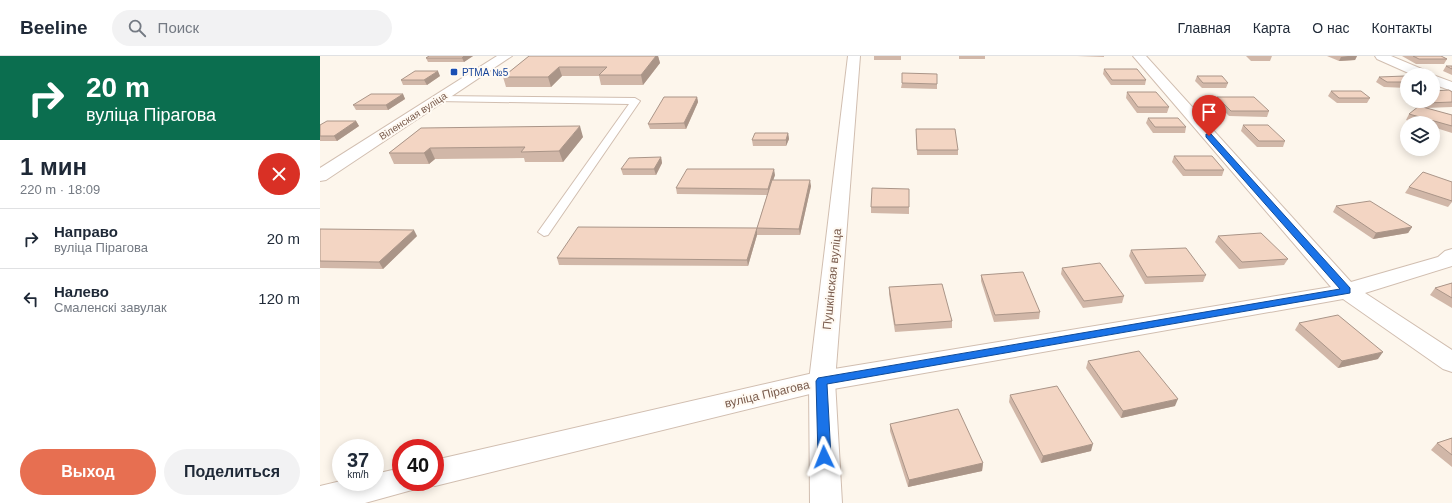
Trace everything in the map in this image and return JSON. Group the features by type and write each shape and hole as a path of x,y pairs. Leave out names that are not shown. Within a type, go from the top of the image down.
{"street":[{"name":"Віленская вуліца","path":"320,176 506,56"},
{"name":"Пушкінская вуліца","path":"826,503 822,381 854,56"},
{"path":"1139,56 1278,215 1347,290 1452,363"},
{"path":"1380,56 1408,68"},
{"path":"1440,82 1452,87"},
{"name":"вуліца Пірагова","path":"444,471 822,381 1347,290 1445,260 1452,255"},
{"path":"320,500 392,483"}],"lane":[{"path":"439,99 635,101 544,232"}],"building":[{"path":"429,56 464,56 462,58 426,58"},
{"path":"529,56 656,56 641,75 599,75 607,67 559,67 548,77 503,77"},
{"path":"1413,56 1441,56 1447,59 1419,59"},
{"path":"1104,69 1137,69 1146,80 1112,80"},
{"path":"415,71 438,71 424,80 401,80"},
{"path":"902,73 937,74 937,84 902,83"},
{"path":"1197,76 1222,76 1228,83 1203,83"},
{"path":"1400,76 1400,82 1387,82 1379,77"},
{"path":"1449,90 1452,92 1452,102 1440,102 1440,91"},
{"path":"1331,91 1361,91 1370,98 1339,98"},
{"path":"1127,92 1156,92 1169,107 1138,107"},
{"path":"371,94 403,94 386,105 353,105"},
{"path":"664,97 697,97 684,123 648,124"},
{"path":"1217,97 1254,97 1269,111 1231,111"},
{"path":"1416,108 1426,108 1452,115 1452,126 1440,123 1440,116 1416,116 1409,114"},
{"path":"1148,118 1178,118 1186,127 1155,127"},
{"path":"327,121 356,121 334,136 320,136 320,125"},
{"path":"1243,125 1268,125 1285,141 1259,141"},
{"path":"580,126 559,151 521,152 525,147 430,148 424,153 389,153 421,128"},
{"path":"916,129 955,129 958,150 917,150"},
{"path":"755,133 788,133 786,140 752,140"},
{"path":"1174,156 1212,156 1224,170 1185,170"},
{"path":"661,157 654,169 621,169 629,158"},
{"path":"687,169 774,169 768,189 676,188"},
{"path":"1423,172 1452,182 1452,201 1409,187"},
{"path":"772,180 810,180 799,229 757,228"},
{"path":"872,188 909,189 909,207 871,207"},
{"path":"1370,201 1412,227 1376,233 1336,206"},
{"path":"578,227 757,228 747,260 557,258"},
{"path":"320,229 414,230 379,262 320,261"},
{"path":"1261,233 1288,259 1242,262 1218,236"},
{"path":"1186,248 1206,275 1147,277 1131,250"},
{"path":"1100,263 1124,296 1084,301 1062,268"},
{"path":"1023,272 1040,312 995,315 981,275"},
{"path":"1452,283 1452,298 1435,288"},
{"path":"942,284 952,321 895,325 889,287"},
{"path":"1338,315 1383,352 1342,361 1299,323"},
{"path":"1139,351 1178,399 1123,411 1088,361"},
{"path":"1057,386 1093,444 1043,456 1010,395"},
{"path":"958,409 983,463 909,480 890,424"},
{"path":"1452,438 1452,455 1437,443"}],"place":[{"name":"РТМА №5","path":"454,72"}],"route":[{"path":"824,457 822,381 1347,290 1278,215 1209,136"}]}
